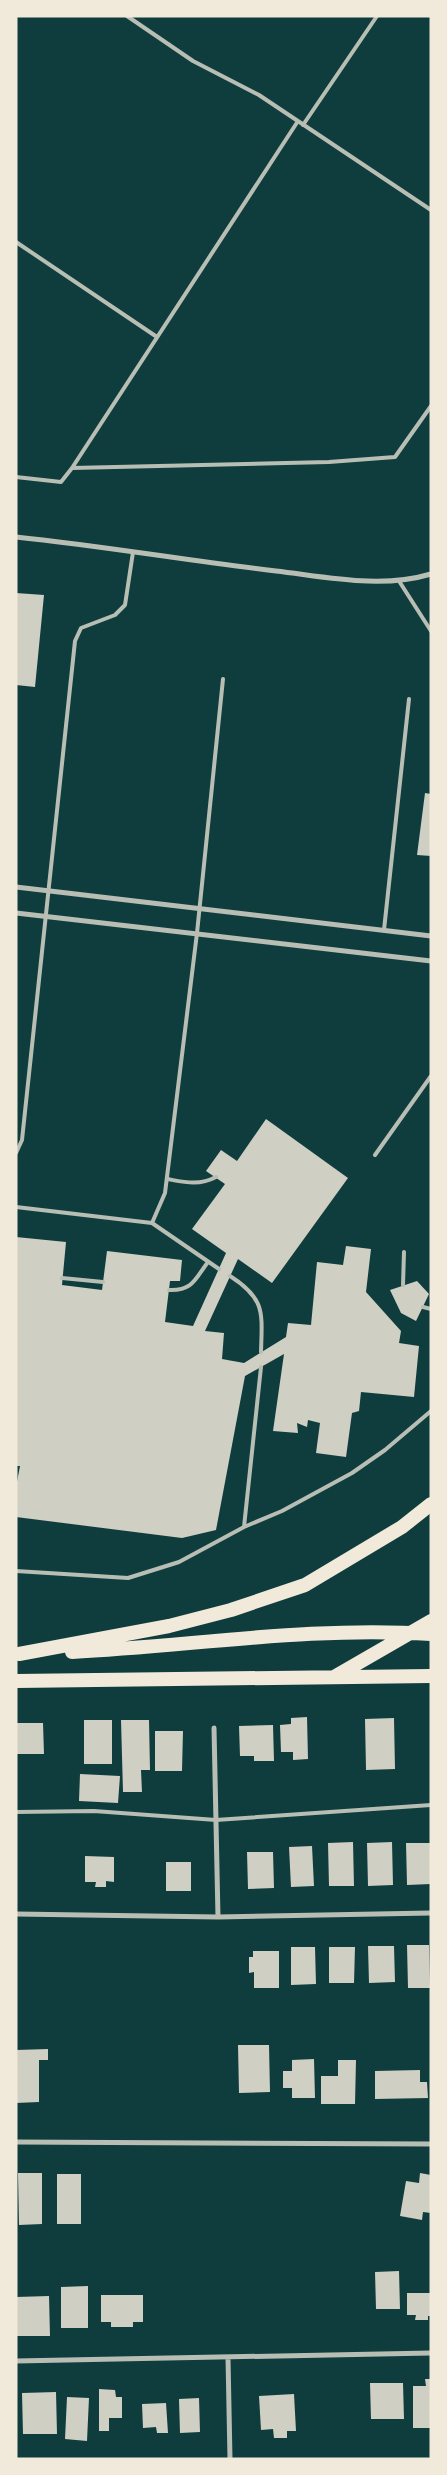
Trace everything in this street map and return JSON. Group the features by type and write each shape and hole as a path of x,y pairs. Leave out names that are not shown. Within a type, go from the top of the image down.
{"highway":[{"path":"18,1654 169,1626 231,1610 305,1585 388,1536 431,1504"},
{"path":"332,1678 431,1621"},
{"path":"18,1654 156,1647 259,1636 431,1634"},
{"path":"16,1681 431,1676"}],"street":[{"path":"16,537 375,582 399,581 431,574"},
{"path":"16,887 431,936"},
{"path":"16,913 431,961"},
{"path":"214,1728 218,1917"},
{"path":"16,1914 218,1917 431,1913"},
{"path":"16,2142 431,2144"},
{"path":"16,2361 431,2353"},
{"path":"228,2358 230,2459"}],"lane":[{"path":"127,16 193,61 252,91 431,210"},
{"path":"303,125 377,16"},
{"path":"16,477 61,482 72,468 298,121"},
{"path":"16,242 157,337"},
{"path":"72,468 329,462 395,457 431,406"},
{"path":"16,1153 22,1140 50,891 75,641 81,628 115,615 125,605 133,552"},
{"path":"399,581 431,631"},
{"path":"152,1223 165,1192 167,1179 197,933 223,680"},
{"path":"384,930 408,699"},
{"path":"375,1155 431,1076"},
{"path":"167,1179 192,1184 206,1182 216,1177"},
{"path":"16,1207 152,1223 219,1269"},
{"path":"404,1252 404,1285"},
{"path":"169,1290 182,1290 190,1286 208,1262"},
{"path":"230,1276 256,1297 262,1315 261,1352"},
{"path":"62,1278 103,1282"},
{"path":"423,1307 431,1309"},
{"path":"244,1527 260,1367"},
{"path":"16,1571 128,1578 179,1562 352,1473 385,1450 431,1411"},
{"path":"16,1812 94,1811 216,1820 431,1805"}],"building":[{"path":"16,593 44,595 35,687 16,685"},
{"path":"425,793 431,794 431,856 417,855"},
{"path":"266,1119 348,1178 272,1283 238,1259 205,1331 224,1333 222,1359 244,1363 286,1337 288,1323 311,1325 317,1262 343,1265 346,1246 371,1249 366,1292 401,1331 399,1343 419,1346 414,1397 361,1392 359,1411 352,1413 346,1457 316,1453 320,1423 308,1420 307,1427 297,1423 298,1433 273,1431 284,1354 245,1376 216,1530 182,1538 16,1517 16,1487 20,1466 16,1466 16,1237 66,1242 62,1285 102,1290 107,1251 182,1260 180,1281 170,1281 165,1322 193,1326 226,1253 192,1229 225,1184 206,1171 221,1150 237,1161"},
{"path":"417,1281 429,1294 416,1321 401,1313 390,1290"},
{"path":"307,1717 308,1759 293,1760 293,1752 281,1752 280,1725 291,1724 291,1718"},
{"path":"394,1718 395,1769 366,1770 365,1719"},
{"path":"84,1720 112,1720 112,1764 84,1764"},
{"path":"121,1720 149,1720 150,1770 141,1770 142,1792 123,1792"},
{"path":"16,1723 43,1723 44,1754 16,1754"},
{"path":"273,1725 274,1761 254,1761 254,1756 240,1756 239,1726"},
{"path":"155,1731 183,1731 182,1771 155,1771"},
{"path":"80,1774 120,1776 118,1803 79,1801"},
{"path":"353,1842 354,1886 329,1886 328,1843"},
{"path":"392,1842 393,1885 368,1886 367,1843"},
{"path":"406,1843 430,1843 431,1884 407,1885"},
{"path":"312,1846 314,1886 291,1887 289,1847"},
{"path":"247,1852 273,1852 274,1888 248,1889"},
{"path":"85,1856 114,1857 114,1882 106,1881 106,1887 95,1887 96,1882 85,1882"},
{"path":"166,1862 191,1862 191,1891 166,1891"},
{"path":"407,1945 429,1945 430,1988 408,1988"},
{"path":"368,1946 394,1946 395,1982 369,1983"},
{"path":"291,1947 315,1947 316,1984 291,1985"},
{"path":"329,1947 355,1947 354,1983 329,1983"},
{"path":"253,1951 279,1951 279,1988 254,1988 254,1972 249,1973 249,1957 253,1957"},
{"path":"238,2045 269,2045 270,2092 239,2093"},
{"path":"48,2049 48,2060 39,2060 39,2102 16,2103 16,2050"},
{"path":"314,2059 315,2098 292,2098 292,2088 283,2088 283,2071 292,2071 292,2060"},
{"path":"338,2060 356,2060 355,2104 321,2104 321,2076 338,2076"},
{"path":"420,2070 420,2082 427,2082 428,2098 375,2099 375,2071"},
{"path":"18,2173 42,2173 42,2224 19,2225"},
{"path":"420,2173 431,2175 431,2213 423,2212 422,2220 400,2216 406,2181 419,2183"},
{"path":"57,2174 81,2174 81,2224 57,2224"},
{"path":"399,2271 400,2309 376,2309 375,2272"},
{"path":"88,2286 88,2328 61,2328 61,2287"},
{"path":"407,2293 431,2293 431,2316 428,2316 428,2320 415,2320 416,2315 407,2315"},
{"path":"101,2295 143,2295 143,2322 133,2322 133,2327 111,2327 111,2322 101,2322"},
{"path":"49,2296 50,2336 16,2336 16,2297"},
{"path":"425,2379 431,2379 431,2428 413,2428 413,2386 426,2386"},
{"path":"370,2383 403,2383 404,2419 371,2419"},
{"path":"99,2389 115,2390 116,2397 122,2397 122,2418 109,2418 109,2431 99,2431"},
{"path":"56,2392 57,2434 23,2434 22,2393"},
{"path":"294,2394 296,2431 287,2431 287,2438 274,2438 273,2429 261,2430 259,2396"},
{"path":"67,2397 89,2398 87,2441 65,2439"},
{"path":"199,2398 200,2432 180,2433 179,2399"},
{"path":"166,2403 168,2433 157,2433 156,2427 143,2428 142,2404"}]}
